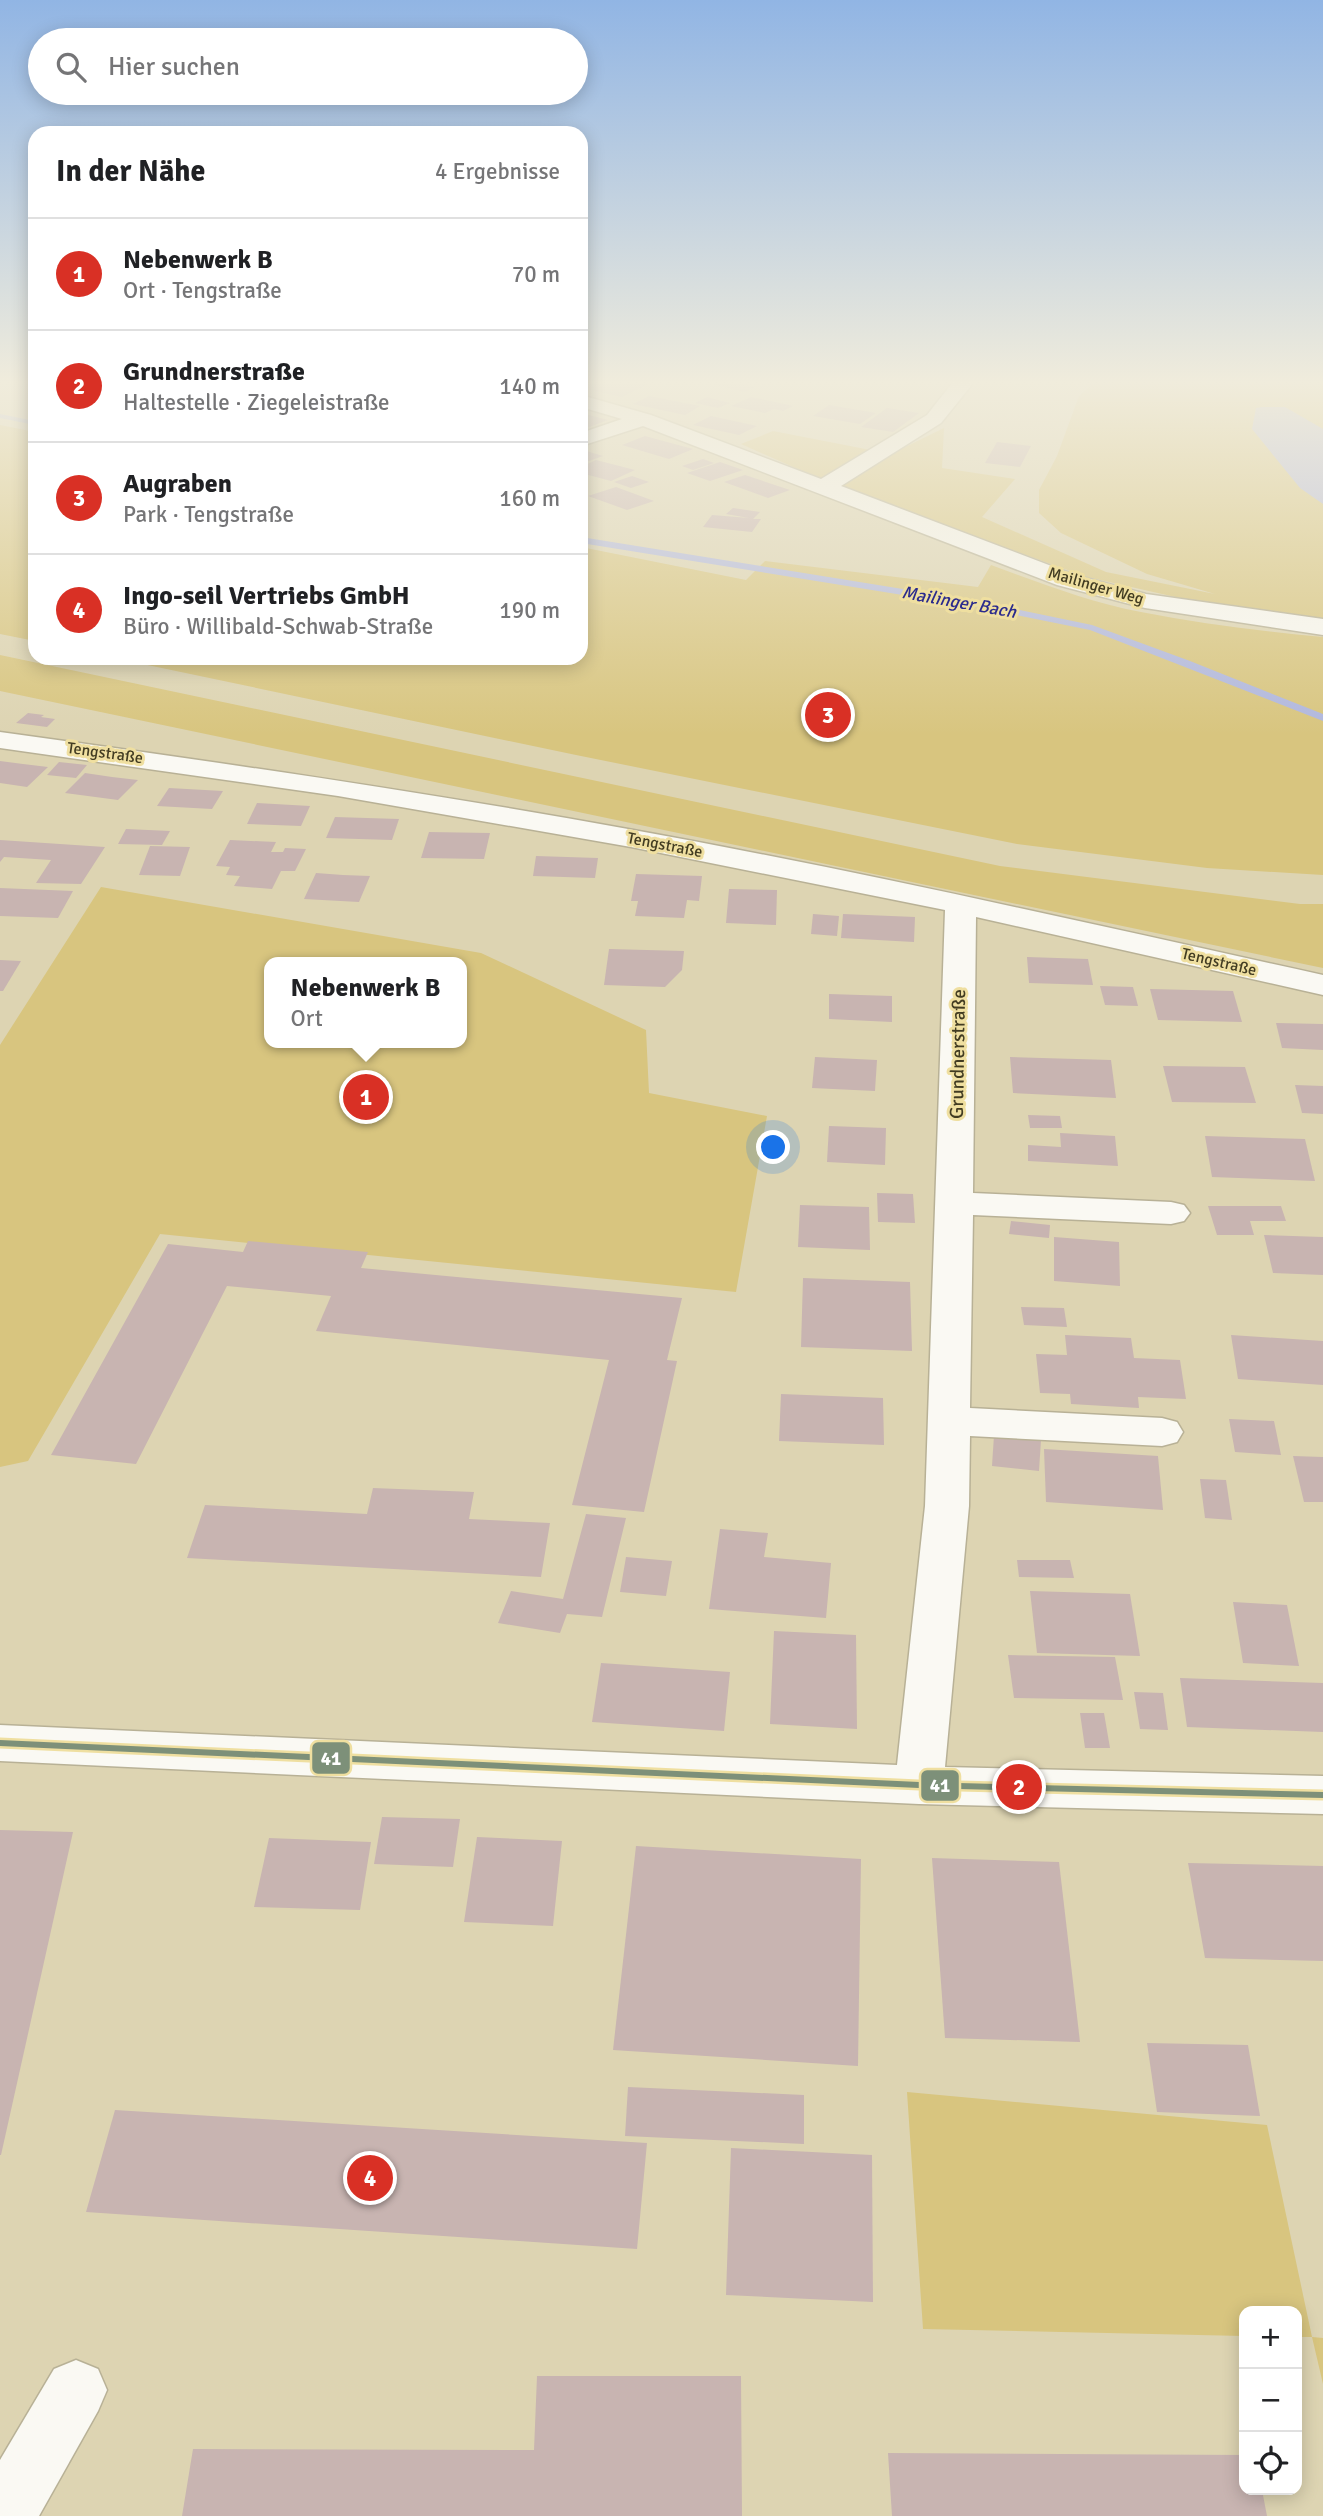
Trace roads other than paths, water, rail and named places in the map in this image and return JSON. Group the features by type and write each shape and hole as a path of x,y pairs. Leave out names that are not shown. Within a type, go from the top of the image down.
{"street":[{"name":"Mailinger Weg","path":"856,499 1066,580 1145,601 1323,627"},
{"name":"Tengstraße","path":"0,740 338,787 631,838 961,904 1323,985"},
{"name":"Grundnerstraße","path":"919,1785 947,1506 961,904"},
{"path":"954,1203 1171,1213"},
{"path":"949,1421 1162,1432"},
{"path":"0,1743 919,1785 1323,1795"},
{"path":"3,2516 76,2390"}],"waterway":[{"name":"Mailinger Bach","path":"588,541 977,604 1092,628 1323,718"}],"place":[{"name":"Augraben","path":"828,715"},
{"name":"Nebenwerk B","path":"366,1097"},
{"name":"Grundnerstraße","path":"1019,1787"},
{"name":"Ingo-seil Vertriebs GmbH","path":"370,2178"}]}
